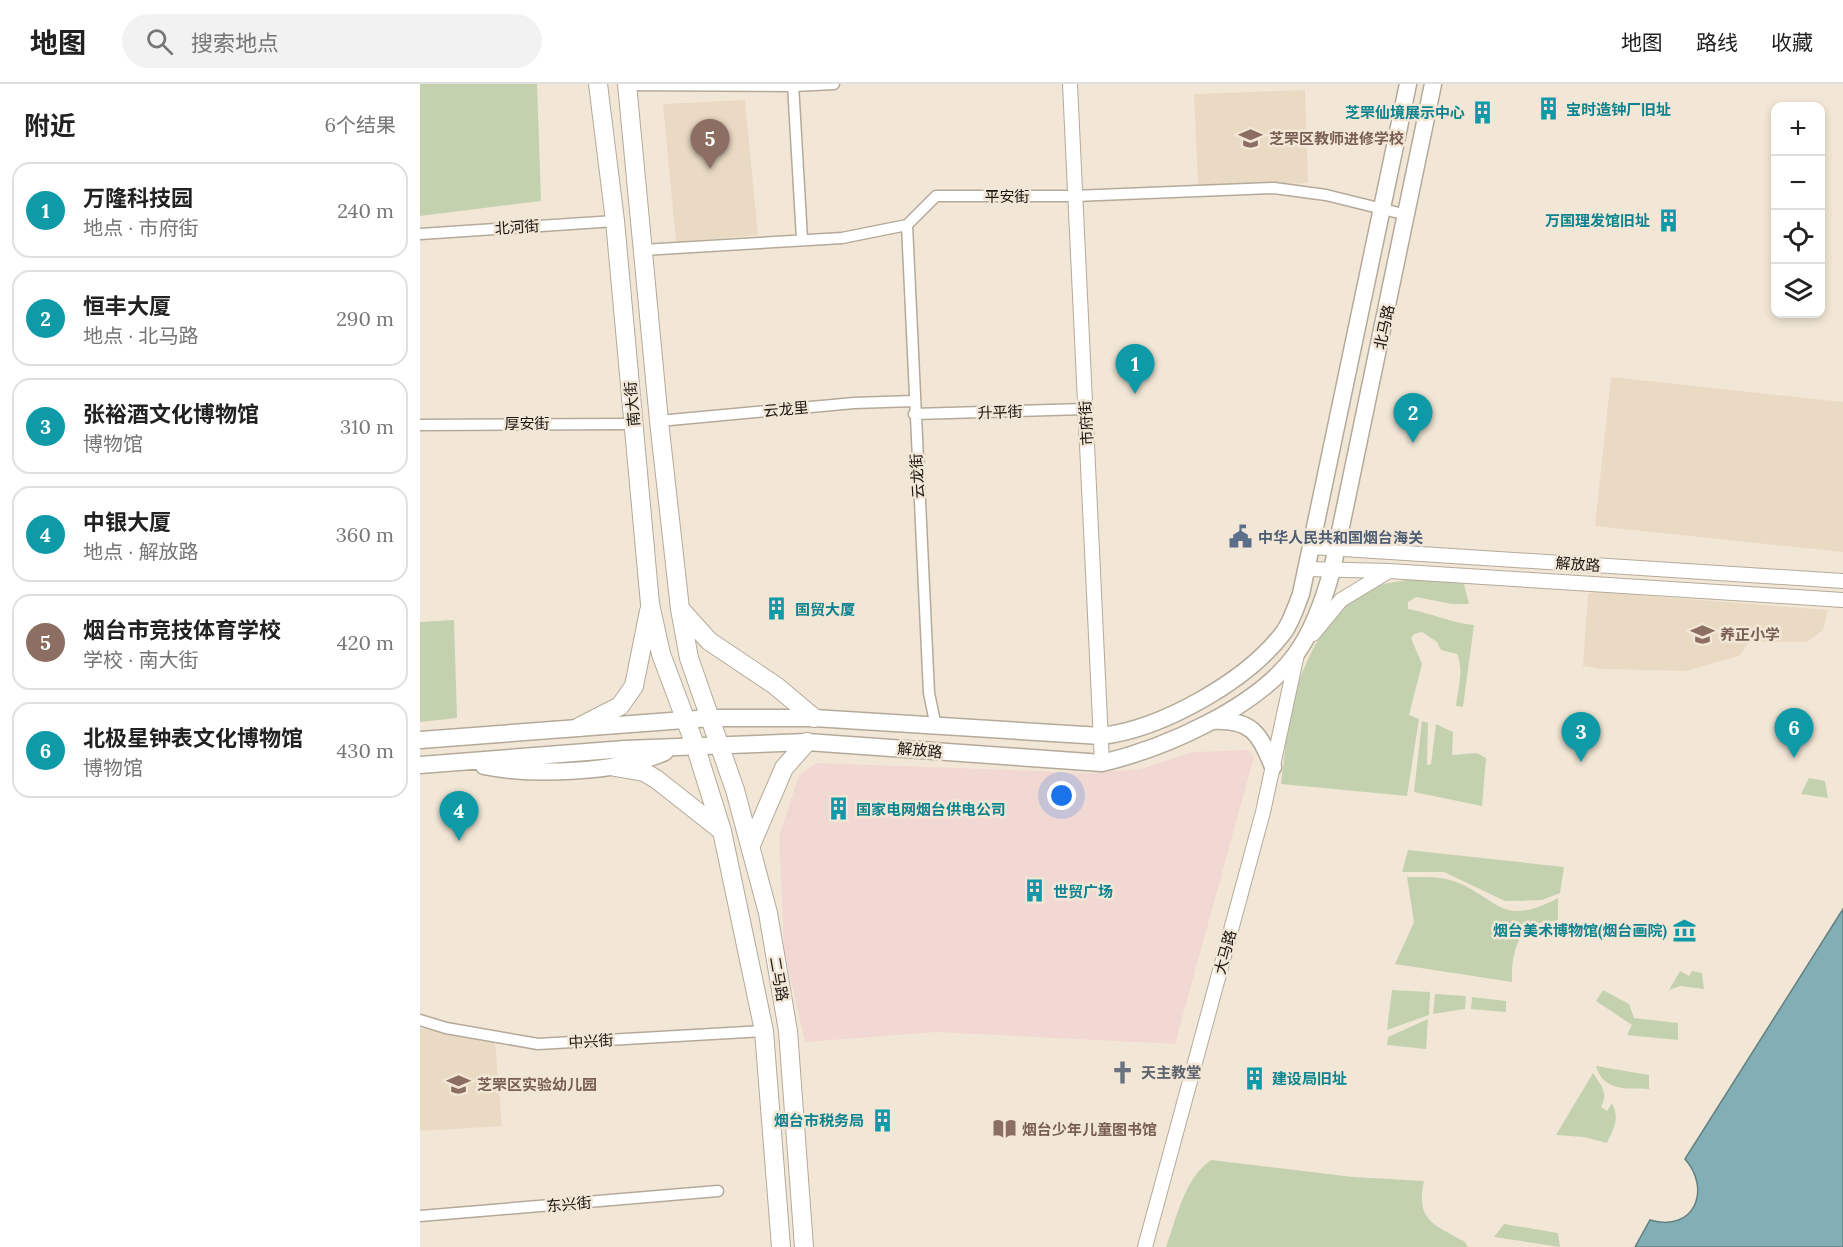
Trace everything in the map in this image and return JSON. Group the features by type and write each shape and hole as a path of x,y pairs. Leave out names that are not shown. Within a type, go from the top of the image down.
{"main road":[{"name":"南大街","path":"598,84 615,221 650,604 661,654 685,720"},
{"name":"南大街","path":"627,84 659,421 680,609 689,658 711,718"},
{"name":"北马路","path":"1307,569 1408,84"},
{"name":"北马路","path":"1332,570 1433,84"},
{"name":"解放路","path":"420,740 711,718 814,718 1101,736 1122,734 1155,721 1212,692 1259,658 1284,631 1294,615 1307,569"},
{"name":"解放路","path":"420,765 695,745 807,741 1102,763 1148,751 1242,703 1274,678 1296,654 1322,606 1332,570"},
{"path":"579,727 620,706 634,686 650,604"},
{"path":"680,609 710,641 776,686 814,718"},
{"name":"二马路","path":"711,718 751,845 768,913 788,1031 804,1247"},
{"name":"二马路","path":"685,720 722,831 764,1031 781,1247"},
{"path":"1208,721 1229,720 1248,726 1258,735 1273,767"},
{"path":"751,845 784,768 807,741"},
{"path":"462,761 517,772 615,767 651,759 676,747"},
{"path":"615,767 644,772 656,779 722,831"}],"street":[{"path":"627,84 834,84"},
{"name":"市府街","path":"1071,84 1074,196 1102,763"},
{"path":"793,85 802,238"},
{"name":"平安街","path":"907,225 936,196 1074,196 1274,188 1326,195 1407,215"},
{"name":"北河街","path":"420,234 615,221"},
{"path":"643,250 802,238 842,238 907,225"},
{"name":"云龙街","path":"907,225 914,414 929,693 936,727"},
{"name":"云龙里","path":"659,421 854,402 914,401"},
{"name":"升平街","path":"914,414 1085,409"},
{"name":"厚安街","path":"420,425 633,424"},
{"name":"解放路","path":"1312,547 1843,581"},
{"name":"解放路","path":"1307,569 1389,571 1843,600"},
{"name":"大马路","path":"1145,1247 1263,812 1296,654 1341,600 1389,571"},
{"path":"1284,631 1296,654"},
{"name":"中兴街","path":"420,1020 446,1028 538,1044 764,1031"},
{"name":"东兴街","path":"420,1216 718,1191"}],"shaded area":[{"name":"芝罘区教师进修学校","path":"1305,90 1308,183 1198,187 1194,94"},
{"path":"745,100 758,235 676,242 663,104"},
{"path":"1611,377 1843,402 1843,552 1595,526"},
{"name":"养正小学","path":"1595,592 1828,610 1823,630 1807,642 1749,642 1739,656 1686,671 1603,669 1583,666 1588,594"},
{"path":"1248,750 1254,757 1175,1044 937,1032 805,1042 784,950 779,836 799,775 816,763 1090,773 1141,769 1192,752"},
{"name":"芝罘区实验幼儿园","path":"420,1028 495,1042 502,1126 420,1131"}],"green space":[{"path":"420,84 537,84 541,201 420,216"},
{"path":"1416,578 1442,579 1464,584 1469,604 1452,604 1416,597 1408,602 1408,609 1474,625 1463,707 1456,706 1460,673 1457,654 1441,650 1437,642 1422,632 1414,634 1411,638 1422,664 1409,715 1419,719 1407,796 1281,784 1295,693 1312,650 1329,622 1351,599 1363,591 1382,584"},
{"path":"454,620 457,718 420,722 420,622"},
{"path":"1422,721 1428,723 1427,765 1431,764 1436,724 1453,732 1452,755 1477,753 1486,758 1482,806 1414,792"},
{"path":"1809,778 1825,781 1828,798 1801,794"},
{"path":"1408,850 1564,867 1560,893 1542,900 1505,901 1444,872 1402,872"},
{"path":"1407,877 1434,877 1450,880 1510,910 1523,911 1558,898 1558,921 1534,925 1520,938 1513,958 1512,982 1395,964 1414,922"},
{"path":"1680,971 1689,976 1692,971 1702,973 1704,989 1680,986 1669,990"},
{"path":"1392,990 1430,992 1429,1015 1387,1030"},
{"path":"1603,990 1629,1004 1634,1018 1678,1023 1678,1040 1627,1035 1632,1025 1596,1001"},
{"path":"1435,994 1466,996 1465,1009 1433,1014"},
{"path":"1472,997 1506,1001 1506,1012 1471,1009"},
{"path":"1428,1019 1426,1049 1387,1045 1388,1037"},
{"path":"1596,1066 1649,1075 1649,1089 1617,1087 1610,1084 1599,1074"},
{"path":"1593,1073 1604,1093 1601,1107 1607,1111 1612,1103 1616,1114 1612,1133 1607,1143 1584,1137 1556,1135"},
{"path":"1211,1160 1353,1177 1424,1181 1422,1205 1425,1213 1436,1226 1465,1242 1468,1247 1166,1247 1188,1188 1194,1177"},
{"path":"1504,1224 1558,1233 1560,1247 1494,1237"}],"water":[{"path":"1843,909 1843,1247 1635,1247 1650,1220 1665,1222 1678,1220 1688,1215 1694,1206 1697,1183 1685,1159"}],"place":[{"name":"宝时造钟厂旧址","path":"1548,109"},
{"name":"芝罘仙境展示中心","path":"1483,112"},
{"name":"芝罘区教师进修学校","path":"1251,138"},
{"name":"烟台市竞技体育学校","path":"710,169"},
{"name":"万国理发馆旧址","path":"1668,220"},
{"name":"万隆科技园","path":"1135,394"},
{"name":"恒丰大厦","path":"1413,443"},
{"name":"中华人民共和国烟台海关","path":"1240,537"},
{"name":"国贸大厦","path":"777,609"},
{"name":"养正小学","path":"1702,634"},
{"name":"北极星钟表文化博物馆","path":"1794,758"},
{"name":"张裕酒文化博物馆","path":"1581,762"},
{"name":"国家电网烟台供电公司","path":"838,809"},
{"name":"中银大厦","path":"459,841"},
{"name":"世贸广场","path":"1035,891"},
{"name":"烟台美术博物馆(烟台画院)","path":"1685,930"},
{"name":"天主教堂","path":"1123,1072"},
{"name":"建设局旧址","path":"1254,1078"},
{"name":"芝罘区实验幼儿园","path":"459,1084"},
{"name":"烟台市税务局","path":"882,1120"},
{"name":"烟台少年儿童图书馆","path":"1004,1129"}]}
